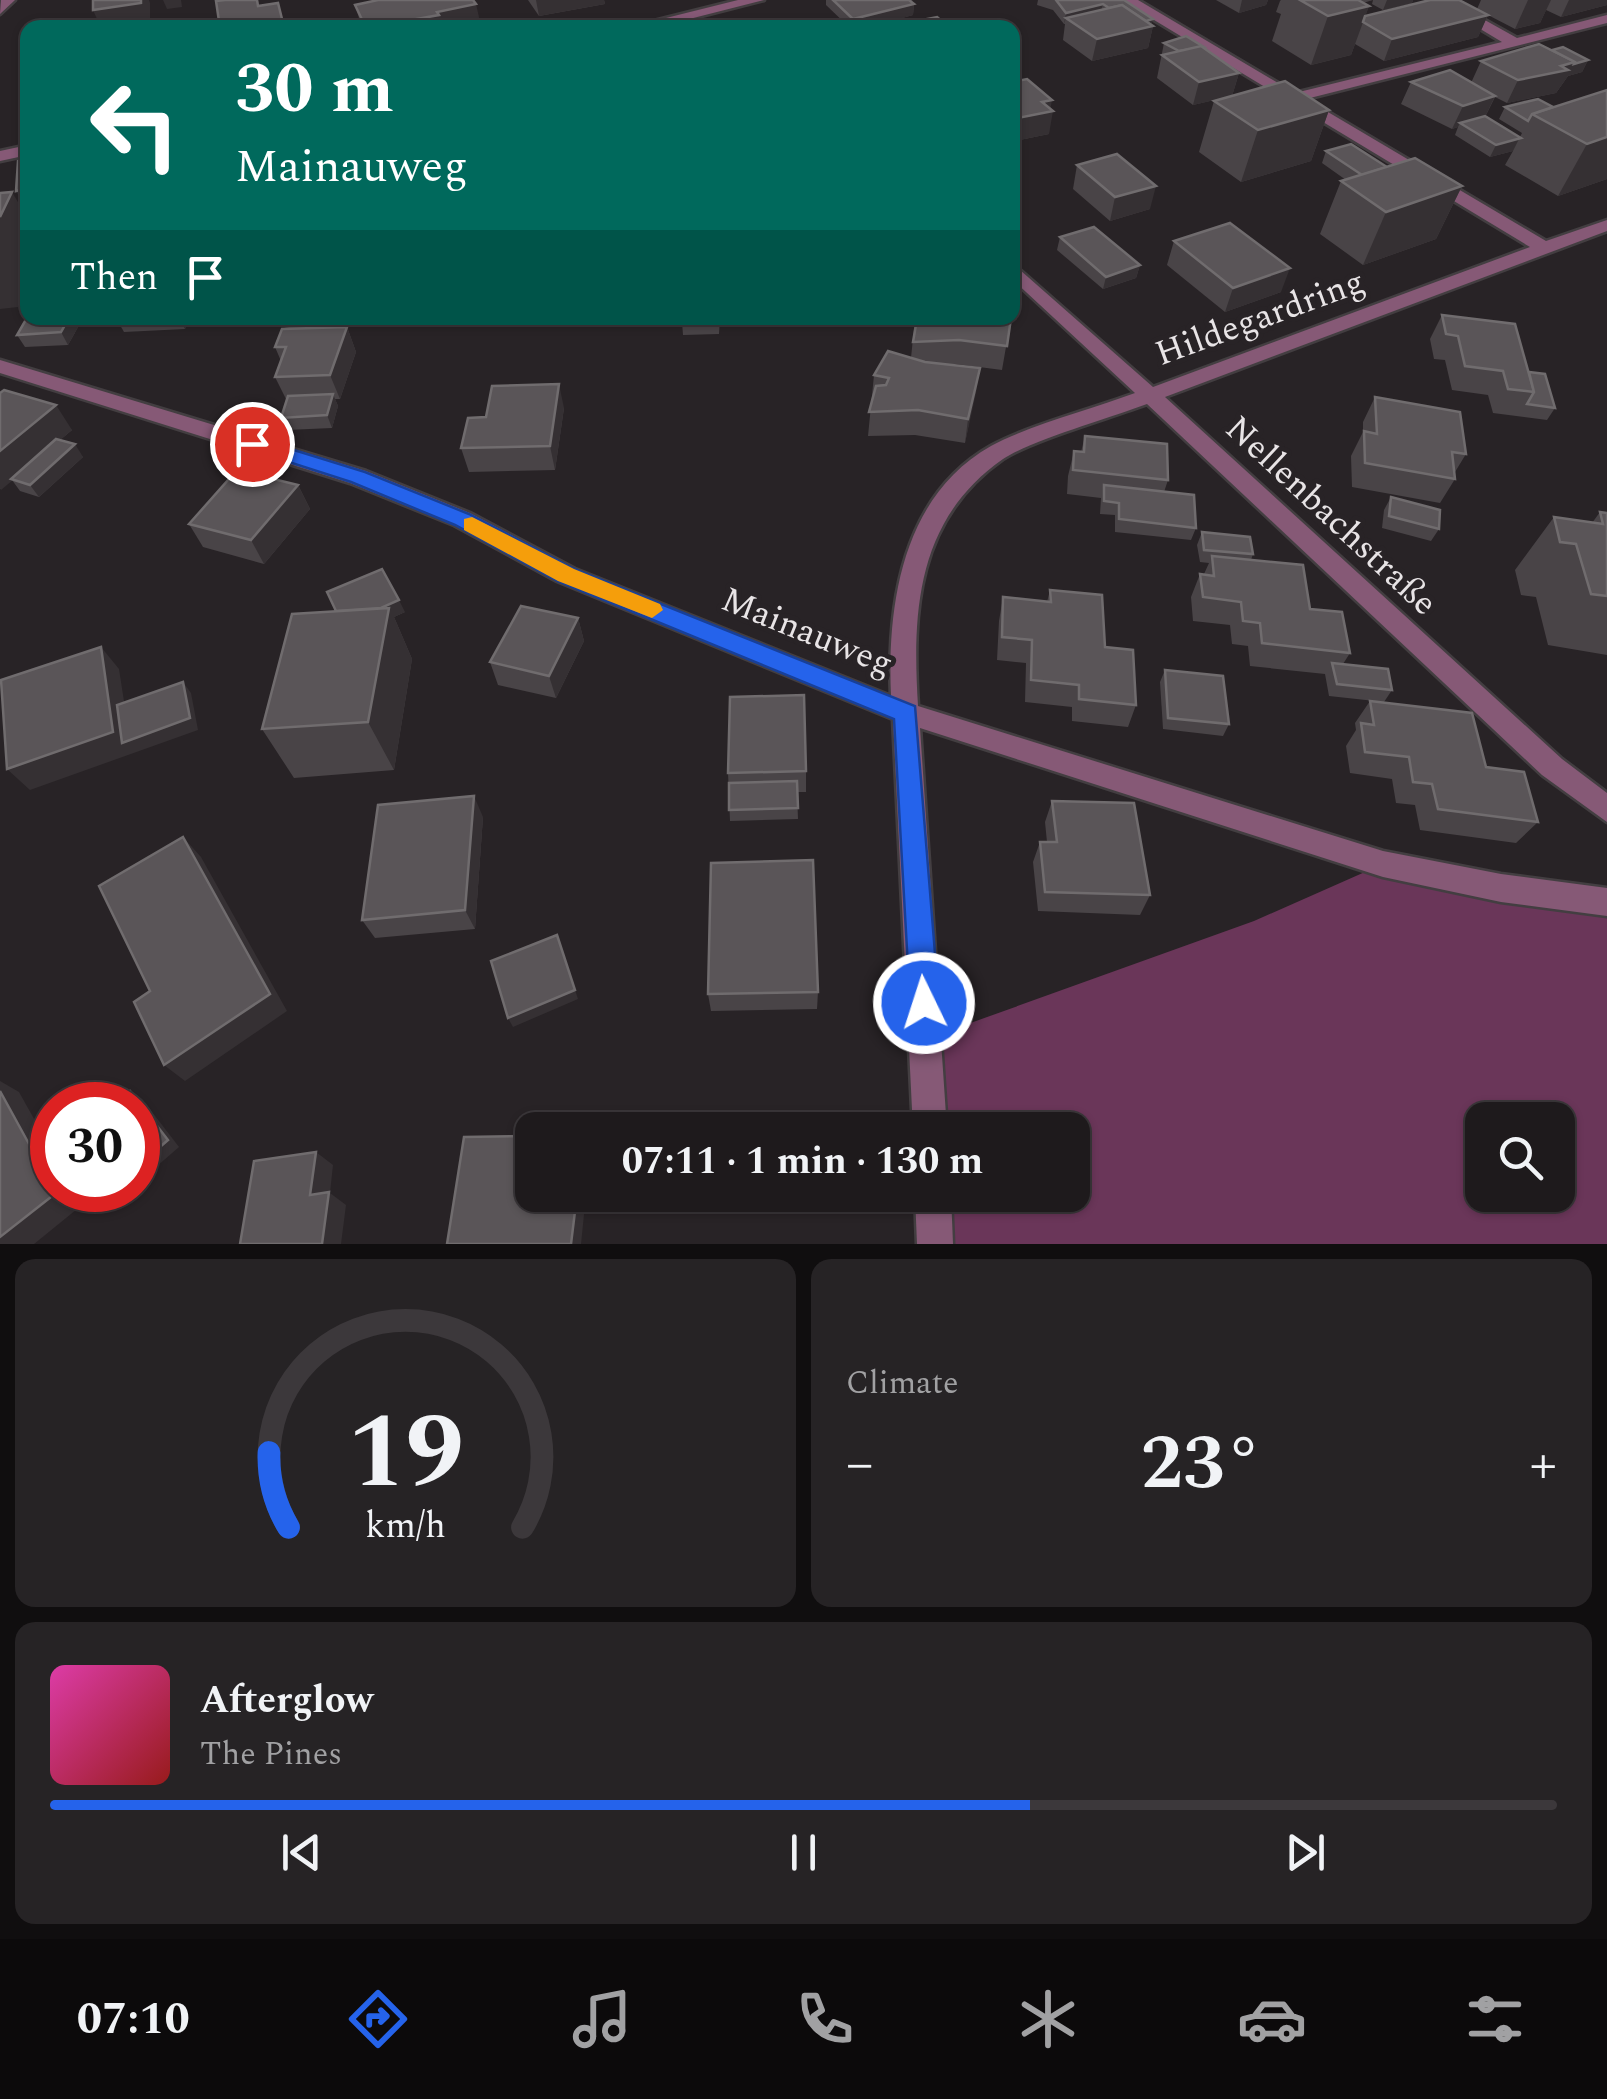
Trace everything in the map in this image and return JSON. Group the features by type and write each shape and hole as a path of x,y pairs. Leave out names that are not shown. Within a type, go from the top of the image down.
{"street":[{"path":"0,10 8,0"},
{"path":"657,20 701,5 756,0"},
{"path":"1128,0 1546,249"},
{"path":"1439,0 1515,43"},
{"path":"701,5 722,20"},
{"path":"1292,98 1607,18"},
{"name":"Hildegardring","path":"906,713 901,636 914,561 948,494 998,452 1145,394 1607,225"},
{"name":"Nellenbachstraße","path":"1020,276 1552,768 1607,810"},
{"name":"Mainauweg","path":"0,366 358,477 462,519 566,575 906,713 1383,864 1501,888 1607,902"},
{"path":"906,713 929,1112"},
{"path":"934,1212 935,1244"}],"shaded area":[{"path":"1383,864 1607,902 1607,1244 935,1244 934,1212 1090,1212 1090,1112 929,1112 926,1039 1254,921"}],"building":[{"path":"93,0 141,0 141,3 93,10"},
{"path":"257,0 258,6 278,3 282,19 219,20 216,1"},
{"path":"378,0 473,0 476,4 411,20 362,20 355,5"},
{"path":"833,0 909,0 914,4 853,19"},
{"path":"1056,0 1124,0 1153,19 1146,21 1122,5 1109,8 1103,4 1066,13"},
{"path":"1300,0 1358,0 1369,6 1328,16"},
{"path":"1430,0 1459,0 1488,15 1392,39 1363,22 1365,16"},
{"path":"1122,5 1153,26 1097,39 1066,18"},
{"path":"1186,36 1204,47 1179,51 1164,43"},
{"path":"1539,44 1575,62 1561,66 1568,70 1518,80 1481,61"},
{"path":"1201,46 1239,73 1199,82 1162,55"},
{"path":"1563,47 1588,60 1574,64 1552,50"},
{"path":"1450,70 1495,96 1463,106 1411,82"},
{"path":"1027,79 1052,100 1042,102 1053,111 1020,118 1020,80"},
{"path":"1285,81 1329,110 1258,130 1214,101"},
{"path":"1607,90 1607,137 1587,144 1532,114"},
{"path":"1538,99 1553,107 1532,114 1528,121 1505,107"},
{"path":"1485,116 1521,138 1496,145 1460,123"},
{"path":"1351,144 1387,167 1362,175 1326,151"},
{"path":"1117,154 1156,186 1115,197 1077,165"},
{"path":"1415,158 1462,186 1386,212 1341,181"},
{"path":"18,161 20,190 16,191"},
{"path":"12,192 0,217 0,193"},
{"path":"1230,223 1290,268 1233,288 1174,241"},
{"path":"1094,227 1140,265 1106,277 1060,237"},
{"path":"1442,315 1515,324 1534,392 1508,389 1503,371 1465,366 1458,336 1446,334"},
{"path":"23,325 65,325 61,332 17,335"},
{"path":"916,325 1010,325 1007,346 959,340 913,342"},
{"path":"347,327 330,375 275,377 286,347 275,347 282,329"},
{"path":"888,351 925,362 980,368 968,419 918,410 869,412 876,386 886,385 889,378 874,375"},
{"path":"1529,372 1545,374 1555,408 1527,404 1534,392"},
{"path":"559,384 550,446 461,448 468,418 486,417 492,386"},
{"path":"4,390 56,405 0,451 0,393"},
{"path":"333,394 327,415 281,418 288,396"},
{"path":"1375,397 1460,412 1466,454 1452,452 1455,479 1365,463 1364,431 1377,434"},
{"path":"1085,436 1167,444 1168,480 1073,470 1074,451 1084,452"},
{"path":"56,439 75,444 30,485 11,479"},
{"path":"237,470 298,485 251,540 189,524"},
{"path":"1104,485 1194,495 1196,528 1119,519 1119,503 1104,501"},
{"path":"1391,497 1440,510 1439,529 1389,516"},
{"path":"1600,512 1607,513 1607,596 1591,594 1576,544 1560,542 1554,517 1603,524"},
{"path":"1202,532 1250,537 1253,554 1204,550"},
{"path":"1212,556 1303,565 1310,609 1342,612 1350,653 1262,643 1260,623 1243,621 1241,602 1203,597 1200,574 1214,576"},
{"path":"382,569 399,600 381,608 336,611 327,592"},
{"path":"1050,590 1102,595 1105,647 1133,650 1136,705 1079,699 1079,685 1031,680 1032,640 1002,637 1003,597 1051,602"},
{"path":"521,606 578,618 549,676 490,662"},
{"path":"389,608 368,722 262,729 292,614"},
{"path":"101,647 113,732 7,769 1,680"},
{"path":"1332,663 1388,669 1392,690 1337,684"},
{"path":"1165,670 1223,676 1229,724 1168,718"},
{"path":"183,682 190,718 122,743 117,705"},
{"path":"804,695 806,771 728,773 730,697"},
{"path":"1370,701 1472,713 1486,767 1524,772 1538,822 1438,809 1432,784 1413,782 1409,757 1365,752 1361,723 1374,725"},
{"path":"797,781 798,808 729,810 729,783"},
{"path":"474,796 465,910 362,920 378,805"},
{"path":"1052,801 1134,803 1150,895 1045,892 1040,842 1057,842"},
{"path":"183,837 270,994 164,1065 134,1002 150,991 99,886"},
{"path":"813,860 818,992 708,994 711,863"},
{"path":"557,935 575,990 508,1018 491,961"},
{"path":"0,1091 30,1146 32,1212 0,1237"},
{"path":"160,1130 168,1140 160,1147"},
{"path":"515,1136 515,1212 575,1212 571,1244 447,1244 464,1137"},
{"path":"316,1152 310,1195 329,1192 322,1244 240,1244 254,1161"}],"slow traffic":[{"path":"472,524 566,575 652,610"}],"route":[{"path":"252,444 358,477 462,519 566,575 906,713 924,1003"}]}
